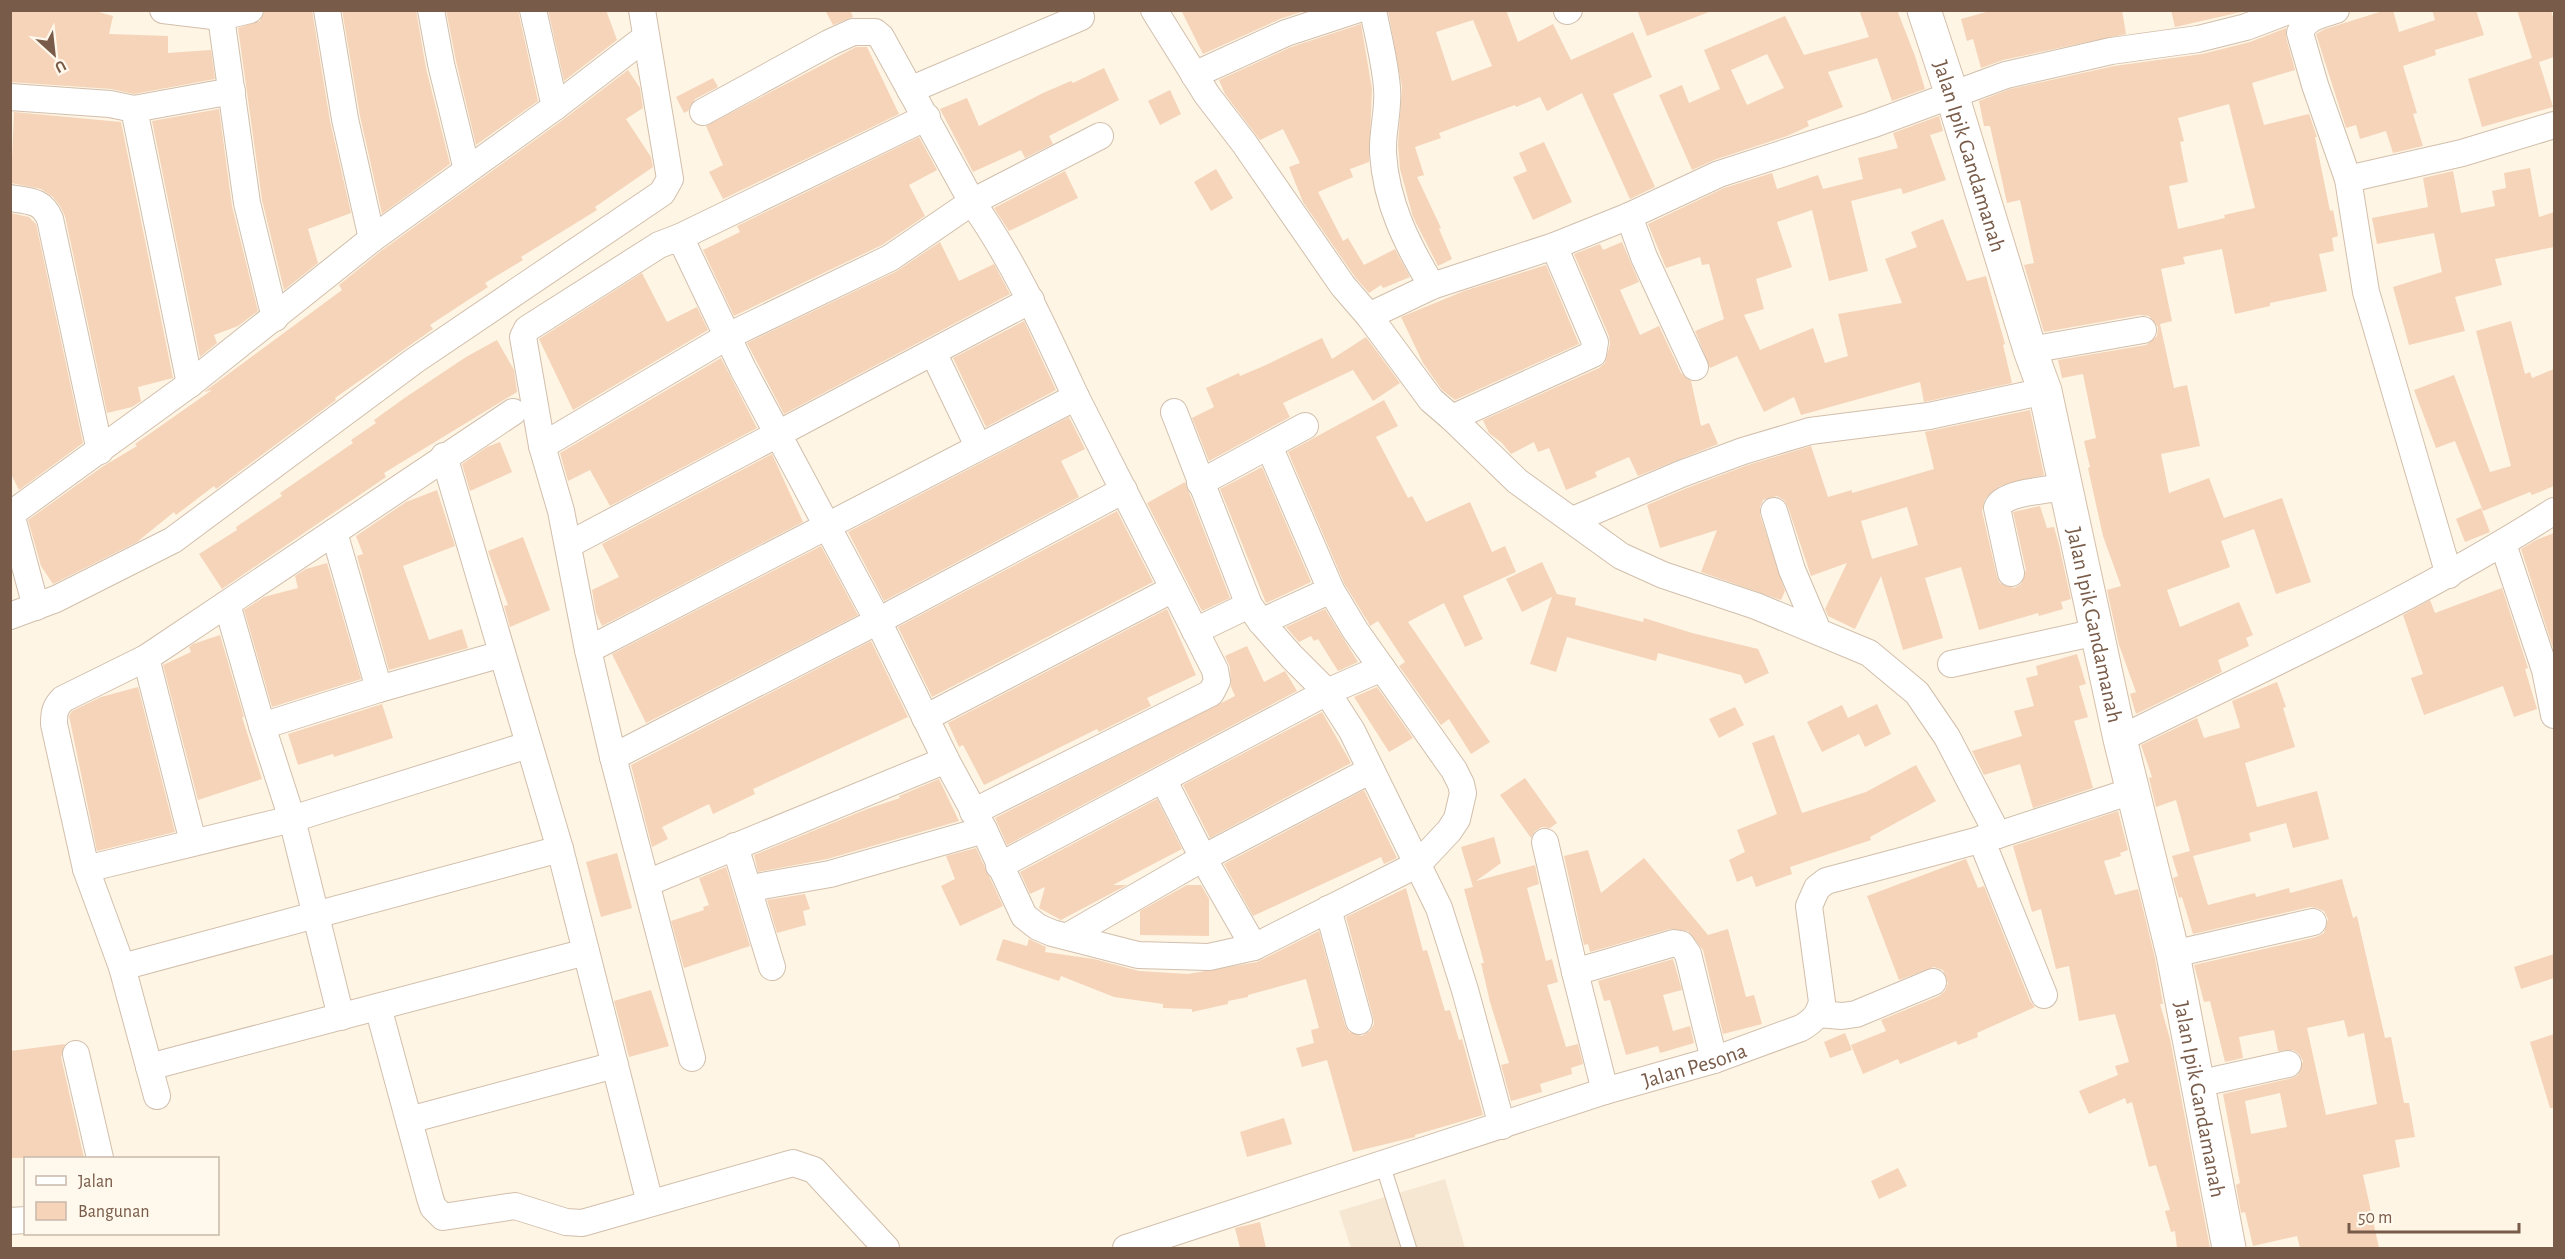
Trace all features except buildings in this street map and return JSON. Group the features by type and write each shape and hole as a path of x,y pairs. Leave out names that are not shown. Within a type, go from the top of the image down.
{"street":[{"path":"163,10 221,14 250,10"},
{"path":"327,10 345,119 372,239"},
{"path":"431,10 441,64 467,170"},
{"path":"533,10 555,107"},
{"path":"10,616 36,607 173,540 414,361 662,193 670,179 642,10"},
{"path":"1154,10 1194,75 1343,286 1369,316 1410,374 1431,400 1517,481 1621,556 1636,564 1756,606 1869,653 1917,693 1947,737 1989,837 2044,995"},
{"path":"1194,75 1286,33 1356,10"},
{"path":"1373,10 1387,87 1383,154 1390,196 1400,228 1432,286"},
{"name":"Jalan Ipik Gandamanah","path":"1924,10 2030,350 2045,391 2120,739 2173,954 2229,1248"},
{"path":"1369,316 1432,286 1554,246 1629,216 1719,174 1777,157 2006,75 2111,51 2198,39 2304,13 2336,10"},
{"path":"2304,13 2300,33 2315,85 2348,179 2366,292 2449,575"},
{"path":"221,14 247,203 275,318"},
{"path":"910,90 1081,17"},
{"path":"703,112 853,32 875,32 881,37 972,202 995,235 1031,300 1076,397 1215,670 1217,681 1211,693 978,821 830,874 762,886 750,892"},
{"path":"36,607 11,512 100,451 190,384 372,239 555,107 646,37"},
{"path":"10,97 110,104 134,110 232,91"},
{"path":"134,110 190,384"},
{"path":"692,1059 613,757 588,650 561,511 542,446 523,337 527,329 659,245 680,237 927,117"},
{"path":"2348,179 2462,153 2554,125"},
{"path":"542,446 728,336 890,258 972,202 1100,136"},
{"path":"10,198 37,202 43,206 50,219 100,451"},
{"path":"1629,216 1644,257 1695,367"},
{"path":"680,237 743,369 878,621 1024,916 1038,927 1138,955 1209,957 1254,947 1418,864 1449,831 1457,819 1461,803 1461,784 1355,630 1331,590 1269,446"},
{"path":"1452,418 1593,354 1595,342 1554,246"},
{"path":"568,545 1031,300"},
{"path":"2030,350 2143,330"},
{"path":"933,352 978,446"},
{"path":"1573,520 1681,474 1810,431 1929,416 2045,391"},
{"path":"588,650 829,527 978,446 1028,424 1076,397"},
{"path":"157,1096 122,968 86,869 54,713 56,706 63,699 146,658 444,456 513,412"},
{"path":"1174,412 1200,483 1255,614 1328,692 1352,731 1418,864 1442,918 1465,990 1502,1126"},
{"path":"1200,483 1305,426"},
{"path":"444,456 560,849 650,1203"},
{"path":"2011,573 1998,504 2007,497 2066,488"},
{"path":"613,757 878,621 1124,490"},
{"path":"1774,511 1792,570 1818,631"},
{"path":"2120,739 2449,575 2554,511"},
{"path":"334,532 379,688"},
{"path":"2503,544 2545,670 2554,715"},
{"path":"925,718 1173,589"},
{"path":"1195,631 1331,590"},
{"path":"227,604 262,726 292,819 341,1017"},
{"path":"1951,664 2097,632"},
{"path":"262,726 379,688 502,654"},
{"path":"146,658 193,842"},
{"path":"999,866 1328,692 1382,668"},
{"path":"86,869 292,819 528,745"},
{"path":"647,883 946,760"},
{"path":"1068,936 1203,858 1371,770"},
{"path":"1164,778 1203,858 1254,947"},
{"path":"1933,982 1856,1014 1842,1016 1818,1014 1822,992 1809,906 1817,888 1826,881 1989,837 2134,790"},
{"path":"1545,842 1605,1091"},
{"path":"735,846 772,967"},
{"path":"122,968 560,849"},
{"path":"1328,909 1359,1021"},
{"path":"2173,954 2313,922"},
{"path":"1575,972 1674,943 1681,944 1688,954 1714,1060"},
{"path":"149,1067 586,952"},
{"path":"378,1006 433,1207 443,1217 515,1206 566,1222 582,1223 784,1165 803,1165 814,1170 886,1248"},
{"name":"Jalan Pesona","path":"1140,1246 1605,1091 1714,1060 1801,1028 1811,1023 1818,1014"},
{"path":"76,1054 100,1157"},
{"path":"2198,1084 2288,1064"},
{"path":"409,1120 615,1065"}],"lane":[{"path":"1383,1166 1409,1248"}],"shaded area":[{"path":"1445,1179 1465,1248 1351,1248 1339,1211"}]}
